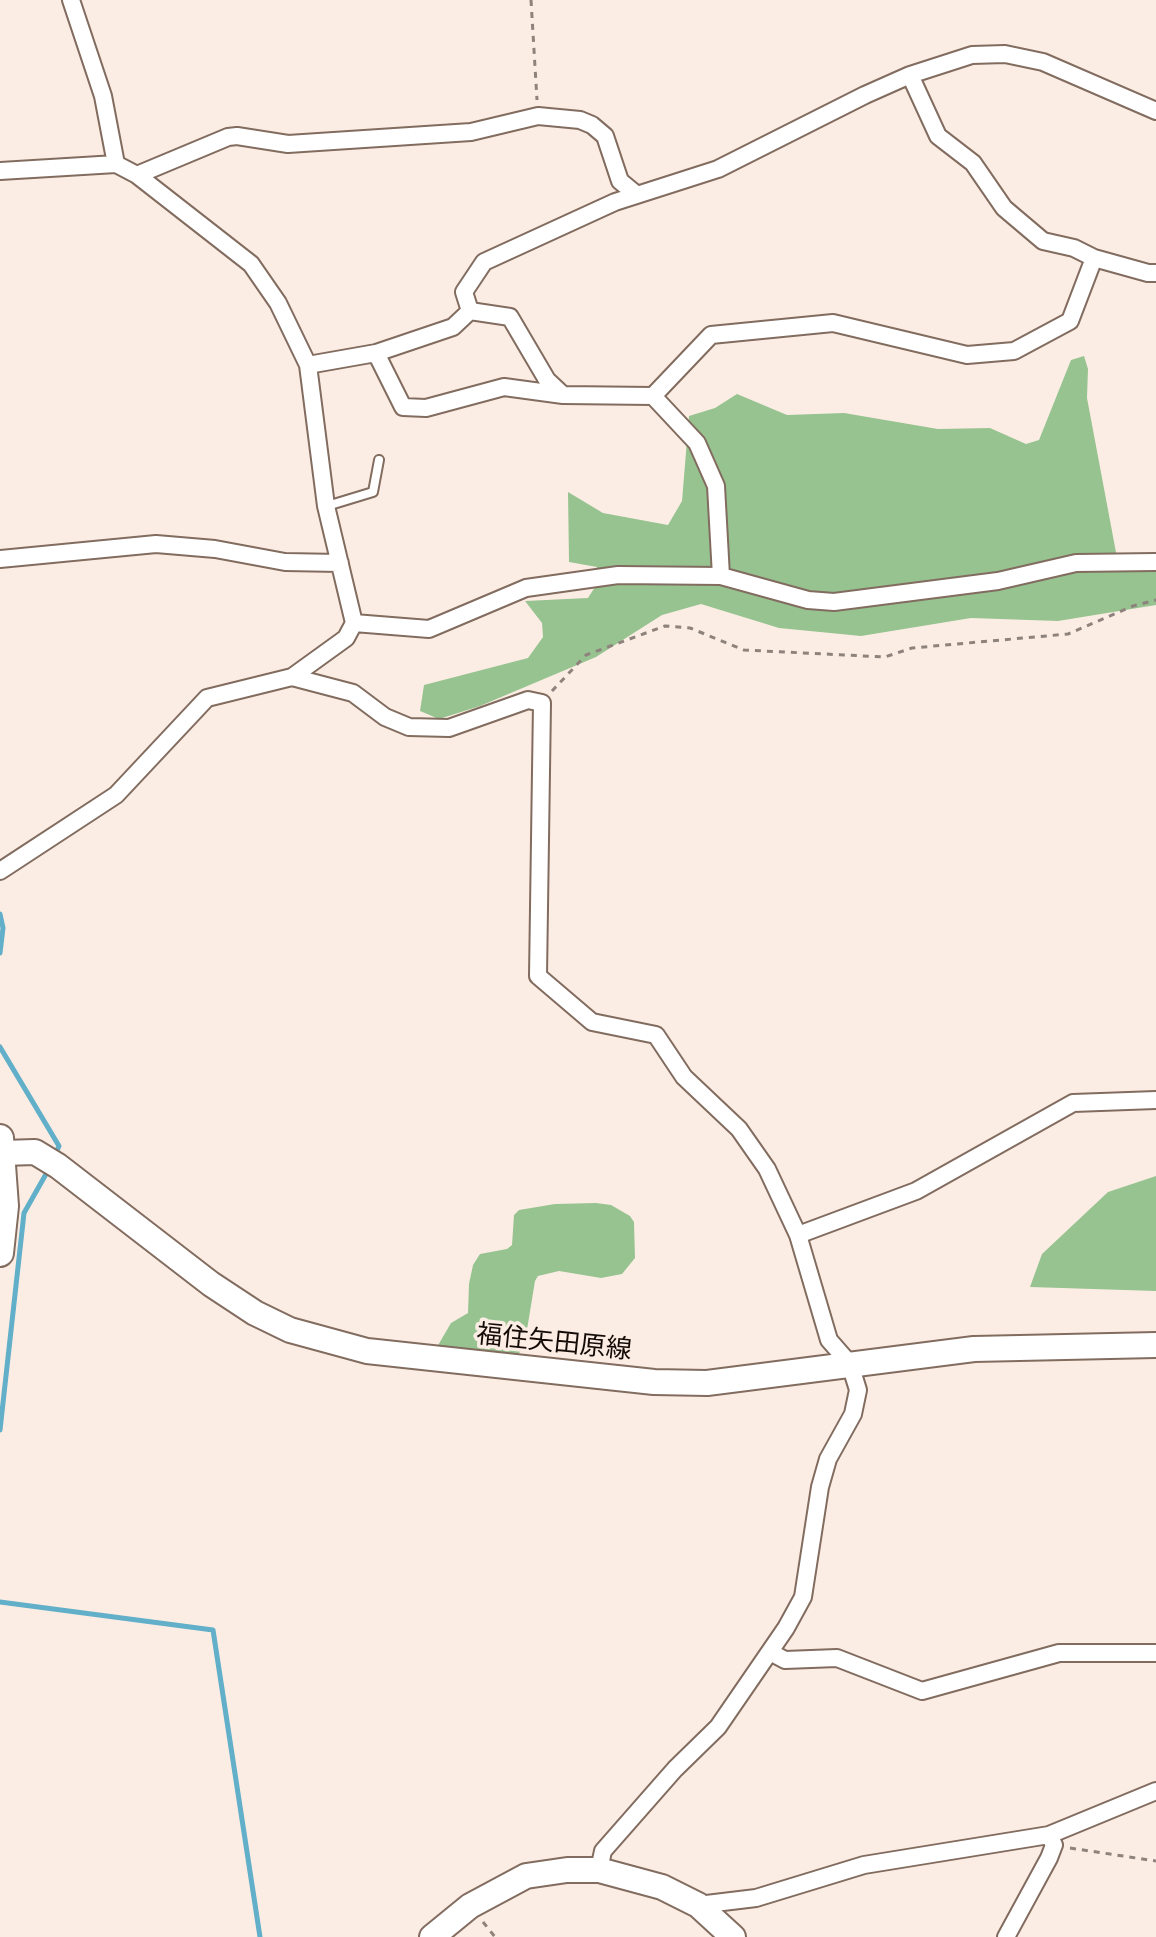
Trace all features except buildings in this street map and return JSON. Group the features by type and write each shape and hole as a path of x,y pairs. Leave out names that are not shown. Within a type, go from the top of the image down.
{"main road":[{"name":"福住矢田原線","path":"2,1146 35,1152 53,1163 211,1284 255,1313 290,1330 367,1351 654,1382 707,1383 974,1349 1156,1345"},
{"path":"0,1253 5,1206 2,1146"},
{"path":"432,1937 470,1906 526,1876 567,1870 599,1870 662,1887 698,1905 727,1934"}],"street":[{"path":"71,0 103,96 116,164"},
{"path":"470,311 464,292 484,262 615,202 718,169 910,75 972,55 1005,54 1043,62 1156,111"},
{"path":"910,75 938,136 973,163 1004,208 1043,241 1074,248 1094,258 1156,273"},
{"path":"137,175 228,137 288,144 471,132 538,116 580,120 592,125 605,136 620,181 637,195"},
{"path":"0,171 116,164 137,175 251,264 278,303 308,365 326,506 354,623 346,638 292,677 207,698 116,795 0,871"},
{"path":"653,396 711,335 833,323 967,355 1014,351 1070,321 1094,258"},
{"path":"308,365 376,353 453,327 470,311"},
{"path":"470,311 510,317 547,380 563,395"},
{"path":"376,353 403,407 426,408 504,387 563,395 653,396 697,443 716,486 721,576"},
{"path":"0,559 156,544 215,549 285,562 340,563"},
{"path":"354,623 429,629 526,588 618,575 721,576 808,600 834,602 998,581 1076,563 1156,562"},
{"path":"292,677 353,693 385,717 409,727 449,728 528,700 542,703 538,976 592,1022 656,1035 684,1077 739,1129 767,1169 798,1235 829,1340 850,1364 858,1390 853,1414 828,1459 820,1487 803,1597 770,1652 718,1727 675,1769 603,1851 599,1870"},
{"path":"798,1235 916,1191 1073,1103 1156,1100"},
{"path":"770,1652 785,1660 837,1658 922,1691 1059,1653 1156,1653"},
{"path":"698,1905 756,1898 864,1865 1051,1840 1156,1791"},
{"path":"1006,1937 1051,1840"}],"lane":[{"path":"326,506 373,492 379,460"}],"path":[{"path":"531,0 538,116"},
{"path":"542,703 586,655 665,626 690,628 744,650 885,657 912,648 1068,634 1133,606 1156,600"},
{"path":"1051,1840 1156,1861"}],"green space":[{"path":"1084,356 1088,369 1087,398 1118,563 1156,564 1156,605 1058,621 971,618 861,636 779,628 701,604 662,615 596,657 480,706 439,719 420,711 424,685 528,658 543,637 542,623 525,601 588,598 595,587 597,567 569,562 568,492 603,513 668,525 682,501 689,416 715,408 737,394 787,415 844,413 938,429 990,428 1026,444 1039,440 1071,360"},
{"path":"1156,1176 1156,1291 1030,1287 1042,1254 1108,1192"},
{"path":"555,1204 611,1205 630,1216 634,1222 635,1258 622,1274 601,1278 559,1271 538,1276 524,1348 517,1355 437,1347 451,1323 468,1313 469,1284 473,1265 480,1254 507,1249 512,1245 514,1215 519,1210"}],"waterway":[{"path":"0,914 3,928 0,953"},
{"path":"0,1047 59,1146 55,1155"},
{"path":"0,1430 24,1213 50,1167"},
{"path":"0,1602 213,1630 260,1937"}]}
